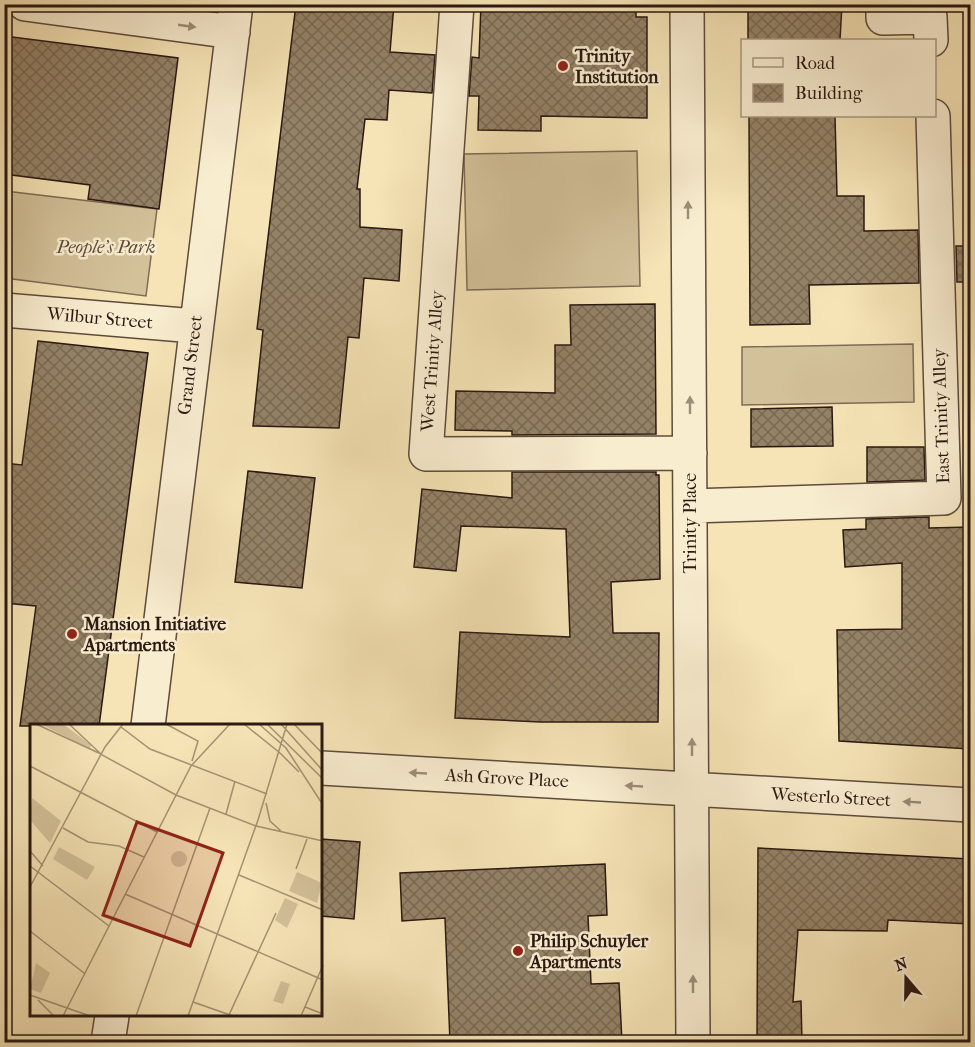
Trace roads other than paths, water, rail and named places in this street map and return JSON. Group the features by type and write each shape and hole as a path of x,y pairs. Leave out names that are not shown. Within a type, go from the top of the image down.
{"street":[{"path":"25,4 234,18"},
{"name":"West Trinity Alley","path":"457,4 426,454 690,453"},
{"name":"Trinity Place","path":"687,4 693,1042"},
{"path":"882,4 883,18 930,17 931,39"},
{"name":"Grand Street","path":"148,724 234,18"},
{"name":"East Trinity Alley","path":"690,506 944,498 933,117"},
{"name":"Wilbur Street","path":"4,310 195,326"},
{"name":"Ash Grove Place","path":"322,768 693,789"},
{"name":"Westerlo Street","path":"693,789 970,805"},
{"path":"108,1042 112,1017"}],"place":[{"name":"Trinity Institution","path":"563,66"},
{"name":"Mansion Initiative Apartments","path":"72,634"},
{"name":"Philip Schuyler Apartments","path":"518,951"}],"park label":[{"name":"People's Park","path":"106,247"}]}
